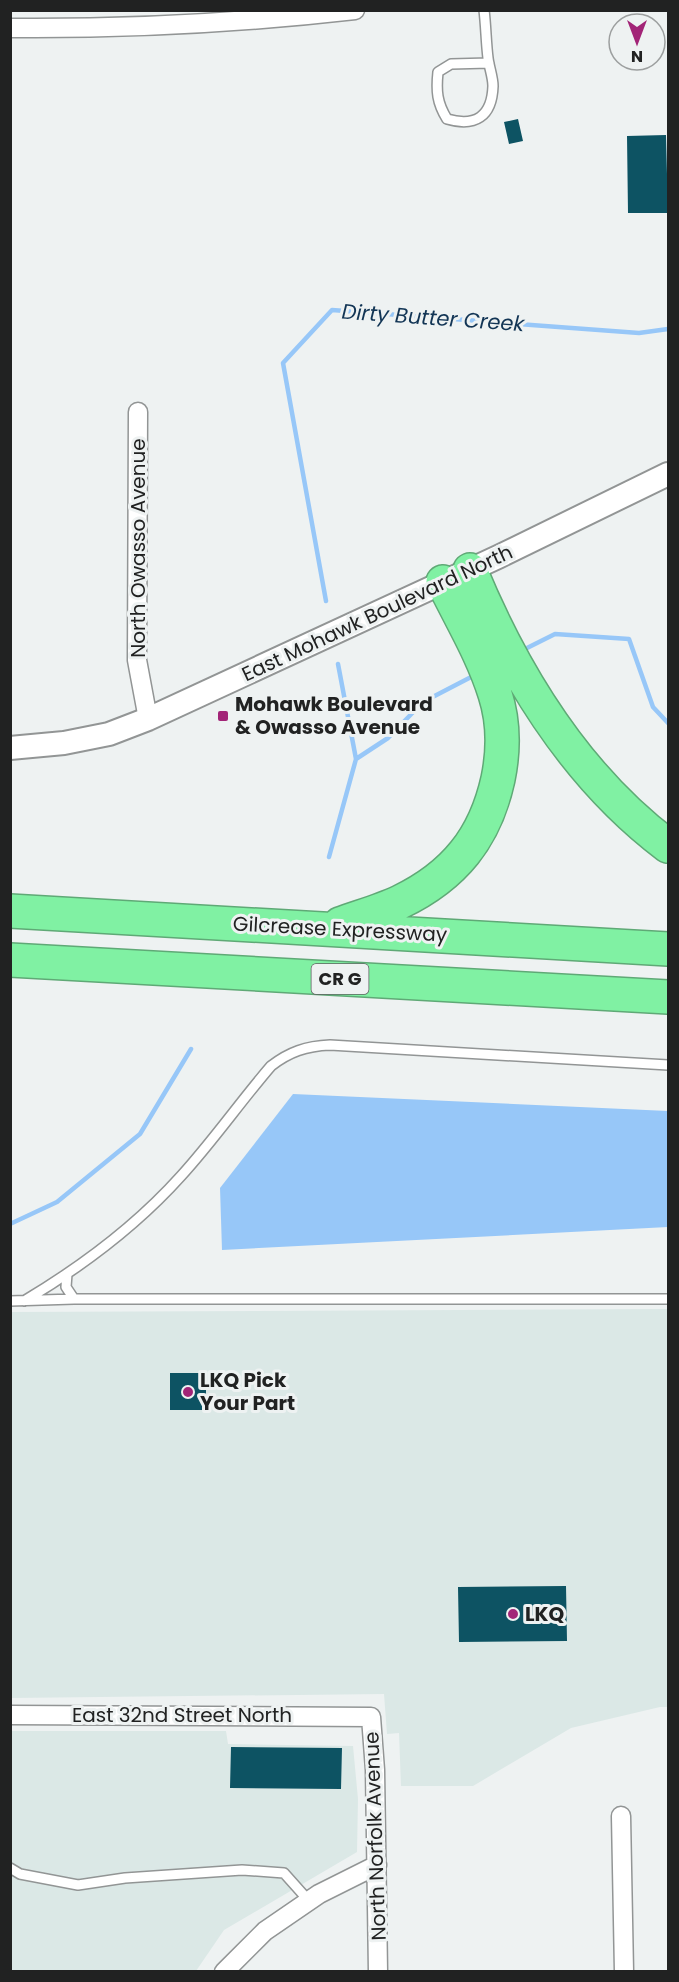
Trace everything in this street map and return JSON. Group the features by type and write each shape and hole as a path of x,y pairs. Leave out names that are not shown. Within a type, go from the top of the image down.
{"highway":[{"path":"457,576 533,695 570,748 605,790 638,823 669,846"},
{"path":"327,928 398,903 428,886 448,871 482,829 493,803 503,748 502,722 495,694 479,655 457,576"},
{"name":"Gilcrease Expressway","path":"12,911 669,949"},
{"name":"CR G","path":"10,960 669,997"}],"street":[{"path":"10,28 193,24 268,20 355,10"},
{"name":"North Owasso Avenue","path":"138,412 137,660 148,719"},
{"name":"East Mohawk Boulevard North","path":"10,748 64,743 109,734 148,719 457,576 669,474"},
{"name":"East 32nd Street North","path":"10,1715 354,1716"},
{"name":"North Norfolk Avenue","path":"354,1716 371,1717 375,1770 378,1971"},
{"path":"621,1816 624,1971"},
{"path":"224,1971 265,1932 319,1894 377,1865"}],"lane":[{"path":"484,10 493,85 489,106 484,115 475,121 459,122 447,119 438,106 436,90 438,72 451,64 489,63"},
{"path":"24,1301 67,1274 159,1198 182,1175 271,1066 285,1055 300,1049 330,1045 669,1065"},
{"path":"67,1274 66,1287 74,1299"},
{"path":"10,1301 74,1299 669,1299"},
{"path":"10,1868 20,1874 78,1885 125,1878 242,1870 284,1873 309,1901"}],"shaded area":[{"name":"LKQ","path":"668,1309 668,1707 571,1728 473,1786 401,1786 399,1733 387,1734 384,1694 11,1698 10,1312"},
{"path":"11,1731 226,1731 228,1744 353,1746 358,1799 357,1852 224,1930 196,1971 11,1972"}],"water":[{"path":"293,1094 668,1111 668,1227 222,1250 220,1188"}],"building":[{"path":"518,119 523,141 509,144 504,122"},
{"path":"666,135 668,213 628,213 627,136"},
{"name":"LKQ Pick Your Part","path":"170,1373 206,1373 206,1410 170,1410"},
{"name":"LKQ","path":"566,1586 567,1641 459,1642 458,1587"},
{"path":"231,1747 342,1748 341,1789 230,1788"}],"waterway":[{"name":"Dirty Butter Creek","path":"326,601 283,363 332,310 639,333 668,329"},
{"path":"525,649 555,634 629,639 653,707 668,723"},
{"name":"Dirty Butter Creek","path":"329,857 356,759 338,664"},
{"path":"356,759 388,738 423,702 475,675"},
{"name":"Dirty Butter Creek","path":"10,1224 57,1202 140,1134 191,1049"}],"place":[{"name":"Mohawk Boulevard & Owasso Avenue","path":"223,716"},
{"name":"LKQ Pick Your Part","path":"188,1392"},
{"name":"LKQ","path":"513,1614"}]}
